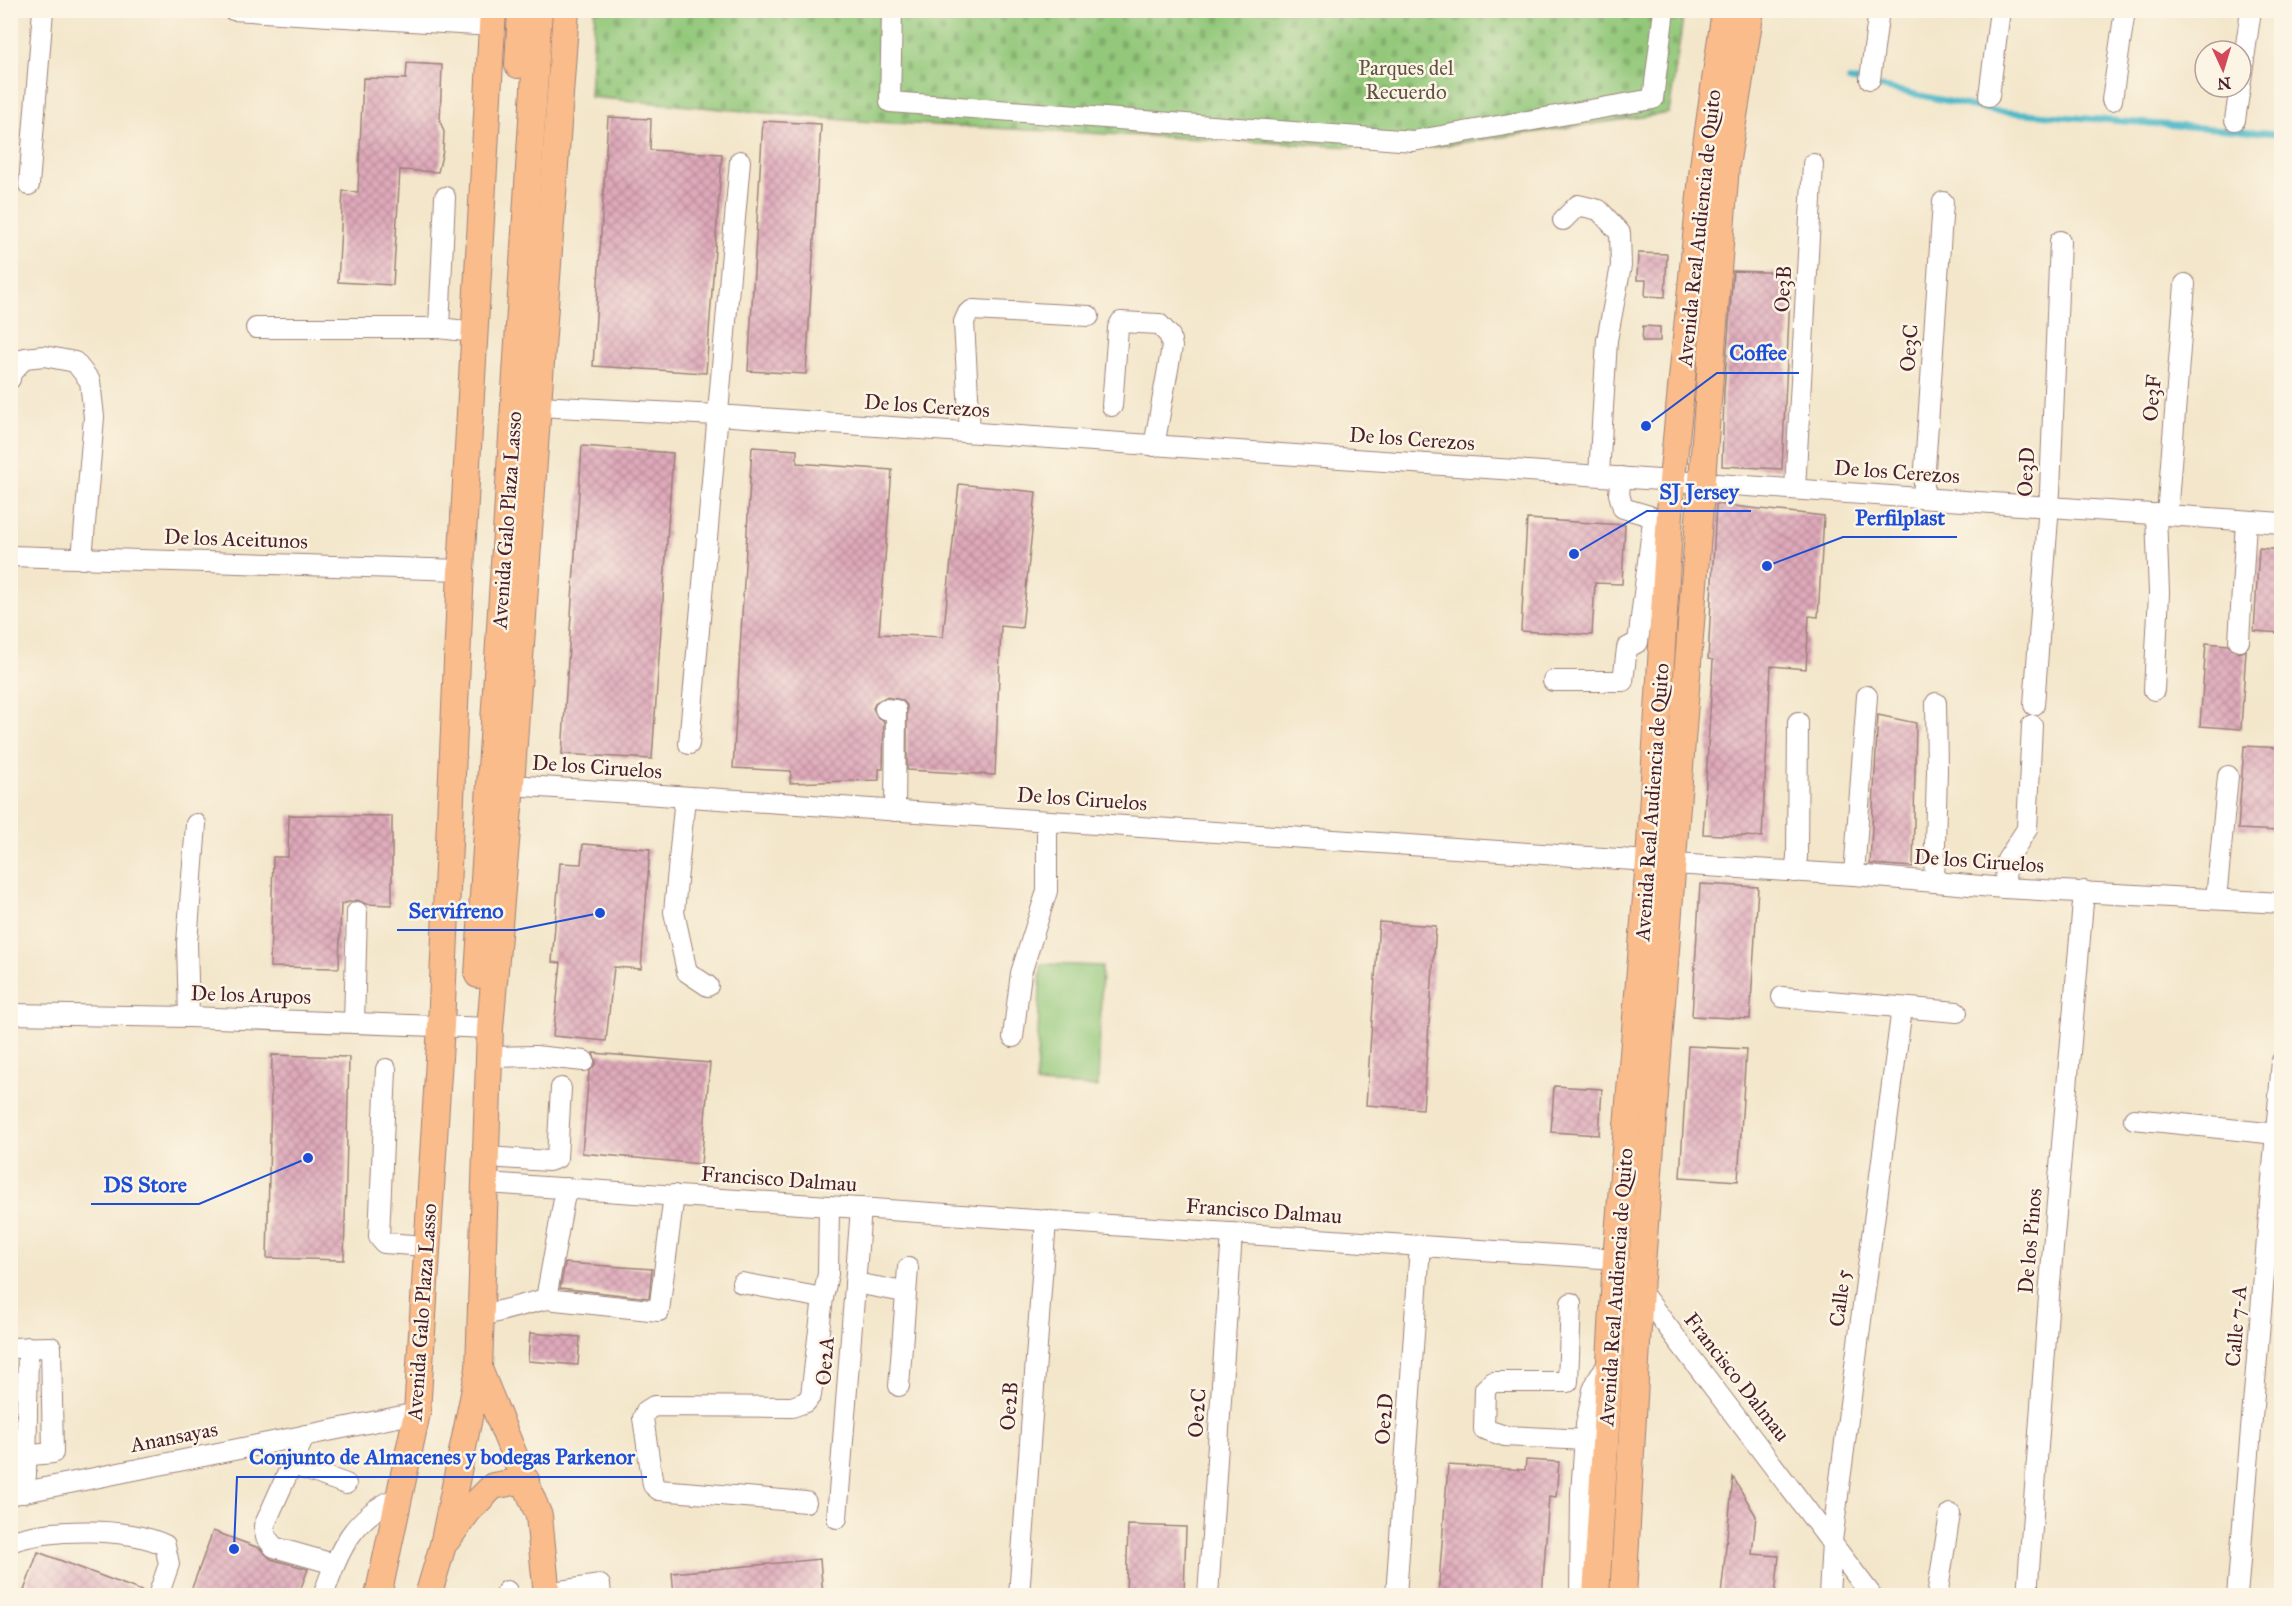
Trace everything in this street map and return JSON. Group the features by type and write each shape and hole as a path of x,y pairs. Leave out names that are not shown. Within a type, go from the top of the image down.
{"main road":[{"name":"Avenida Galo Plaza Lasso","path":"441,1026 461,974 483,668 520,10"},
{"name":"Avenida Galo Plaza Lasso","path":"490,1028 478,975 539,10"},
{"name":"Avenida Galo Plaza Lasso","path":"428,1596 443,1545 479,1369 490,1028 511,785 566,10"},
{"name":"Avenida Real Audiencia de Quito","path":"1623,1596 1662,863 1672,480 1703,166 1725,10"},
{"name":"Avenida Real Audiencia de Quito","path":"1596,1596 1592,1490 1610,1362 1616,1259 1662,863 1701,483 1726,166 1751,10"},
{"name":"Avenida Galo Plaza Lasso","path":"378,1596 417,1413 441,1026 460,570 493,18"},
{"path":"479,1369 539,1516 547,1594"},
{"path":"443,1545 469,1510 493,1486 526,1480"}],"street":[{"path":"29,185 43,10"},
{"path":"233,10 493,18"},
{"path":"892,10 890,102 1413,141 1653,99 1664,10"},
{"path":"1870,79 1879,10"},
{"path":"1989,96 2000,10"},
{"path":"2112,100 2125,10"},
{"path":"2247,39 2251,10"},
{"path":"2235,120 2238,99"},
{"path":"689,744 740,161"},
{"name":"Oe3B","path":"1795,489 1813,164"},
{"path":"439,328 445,197"},
{"name":"Oe3C","path":"1923,498 1942,202"},
{"path":"1563,220 1578,205 1599,210 1620,233 1621,266 1607,340 1599,475"},
{"name":"Oe3D","path":"2034,705 2049,507 2060,241"},
{"name":"Oe3F","path":"2154,690 2161,514 2185,284"},
{"path":"970,432 963,322 968,312 973,310 1089,316"},
{"path":"1112,406 1118,328 1121,322 1159,324 1170,336 1172,347 1154,446"},
{"path":"256,328 439,328 474,332"},
{"path":"10,380 11,373 25,358 44,356 75,362 90,381 94,417 82,559"},
{"name":"De los Cerezos","path":"538,406 717,415 2282,523"},
{"path":"1553,681 1623,681 1627,648 1638,642 1653,521 1650,516 1623,508 1619,494 1621,477"},
{"path":"2239,641 2246,522"},
{"name":"De los Aceitunos","path":"10,556 460,570"},
{"path":"1854,875 1868,696"},
{"path":"1934,882 1936,703"},
{"path":"885,709 896,710 895,811"},
{"path":"1795,872 1798,722"},
{"path":"2004,888 2007,860 2027,829 2032,725"},
{"path":"2216,899 2228,776"},
{"name":"De los Ciruelos","path":"511,785 1854,875 2004,888 2282,903"},
{"path":"685,797 674,912 687,972 708,987"},
{"path":"1013,1038 1021,973 1047,891 1047,821"},
{"path":"189,1017 188,943 196,824"},
{"name":"De los Pinos","path":"2027,1596 2050,1283 2084,891"},
{"path":"354,1023 357,912"},
{"path":"1782,998 1957,1012"},
{"name":"Calle 5","path":"1829,1596 1832,1541 1902,1008"},
{"name":"De los Arupos","path":"10,1014 189,1017 490,1028"},
{"path":"489,1058 534,1056 584,1061"},
{"name":"Calle 7-A","path":"2237,1596 2282,1061"},
{"path":"386,1069 379,1237 384,1243 427,1246"},
{"path":"487,1157 549,1161 557,1158 561,1088"},
{"path":"2134,1119 2276,1134"},
{"name":"Francisco Dalmau","path":"486,1183 1616,1259 1872,1596"},
{"path":"546,1299 566,1188"},
{"path":"481,1316 546,1299 659,1311 674,1195"},
{"path":"806,1502 659,1490 654,1485 643,1418 646,1411 654,1406 792,1407 806,1402 811,1395 828,1274 829,1206"},
{"name":"Oe2A","path":"837,1518 861,1208"},
{"name":"Oe2B","path":"1019,1596 1046,1220"},
{"name":"Oe2C","path":"1208,1596 1232,1233"},
{"name":"Oe2D","path":"1396,1596 1420,1246"},
{"path":"899,1386 904,1292 908,1268"},
{"path":"742,1283 823,1298"},
{"path":"855,1283 904,1292"},
{"path":"1571,1303 1568,1382 1493,1382 1485,1389 1484,1428 1505,1436 1586,1440"},
{"path":"17,1494 20,1348"},
{"path":"1580,1596 1592,1490 1586,1440 1593,1390 1600,1375 1610,1362"},
{"name":"Anansayas","path":"17,1494 417,1413"},
{"path":"305,1435 294,1465 264,1526 266,1537 274,1547 334,1564"},
{"path":"294,1465 346,1484"},
{"path":"323,1596 334,1564 359,1523 381,1505 399,1497"},
{"path":"1937,1596 1950,1514"},
{"path":"10,1542 30,1535 66,1533 148,1538 165,1545 169,1564 158,1596"},
{"path":"547,1594 600,1585 601,1596"}],"green space":[{"name":"Parques del Recuerdo","path":"595,11 1684,11 1669,113 1411,150 857,121 590,97"},
{"path":"1041,964 1102,966 1098,1087 1036,1084"}],"building":[{"path":"407,63 442,65 440,121 444,132 443,151 438,172 400,170 393,285 338,282 343,191 358,192 363,78 406,79"},
{"path":"608,117 651,119 650,150 722,154 706,373 593,366"},
{"path":"763,121 821,124 806,374 748,371"},
{"path":"1638,253 1667,254 1665,297 1645,296 1646,280 1637,280"},
{"path":"1733,271 1791,273 1782,469 1722,466 1724,391"},
{"path":"1643,326 1660,327 1660,341 1642,341"},
{"path":"582,446 673,453 652,759 562,754"},
{"path":"752,447 797,450 797,463 892,470 879,634 943,637 959,484 1036,492 1022,628 1001,626 995,775 907,770 907,705 902,700 886,697 876,702 873,708 878,718 884,721 883,769 879,769 879,780 790,783 791,771 733,768"},
{"path":"1716,504 1824,516 1818,617 1809,616 1806,669 1771,666 1762,837 1703,834 1713,660 1708,659"},
{"path":"1527,519 1625,525 1622,584 1595,583 1592,635 1521,631"},
{"path":"2259,548 2282,550 2282,633 2254,631"},
{"path":"2206,643 2228,645 2238,653 2246,650 2241,729 2200,726"},
{"path":"1878,715 1916,723 1913,867 1870,864"},
{"path":"2244,746 2282,748 2279,831 2238,829"},
{"path":"289,815 392,816 392,905 366,904 357,900 341,904 339,968 270,967 273,857 288,857"},
{"path":"583,844 650,849 641,969 614,967 606,1041 553,1036 561,963 552,962 560,863 581,864"},
{"path":"1700,884 1758,887 1750,1019 1692,1016"},
{"path":"1379,922 1436,926 1423,1109 1366,1105"},
{"path":"1688,1046 1746,1049 1738,1181 1680,1177"},
{"path":"593,1053 710,1063 701,1164 582,1153 589,1072 596,1063"},
{"path":"272,1055 349,1057 344,1260 267,1258"},
{"path":"1554,1086 1602,1089 1599,1135 1551,1132"},
{"path":"565,1263 652,1269 649,1298 560,1288"},
{"path":"530,1333 580,1337 578,1365 528,1361"},
{"path":"1526,1460 1559,1462 1556,1497 1549,1496 1542,1596 1438,1596 1448,1465 1525,1470"},
{"path":"1733,1477 1756,1516 1752,1554 1779,1556 1775,1596 1721,1596"},
{"path":"1128,1525 1186,1527 1184,1596 1126,1594"},
{"path":"213,1531 259,1548 271,1559 308,1569 298,1596 189,1596"},
{"path":"38,1552 147,1593 146,1596 22,1596"},
{"path":"820,1559 823,1596 674,1596 672,1573"}],"waterway":[{"path":"1849,80 1993,111 2282,134"}],"place":[{"name":"Coffee","path":"1646,426"},
{"name":"SJ Jersey","path":"1574,554"},
{"name":"Perfilplast","path":"1767,566"},
{"name":"Servifreno","path":"600,913"},
{"name":"DS Store","path":"308,1158"},
{"name":"Conjunto de Almacenes y bodegas Parkenor","path":"234,1549"}]}
